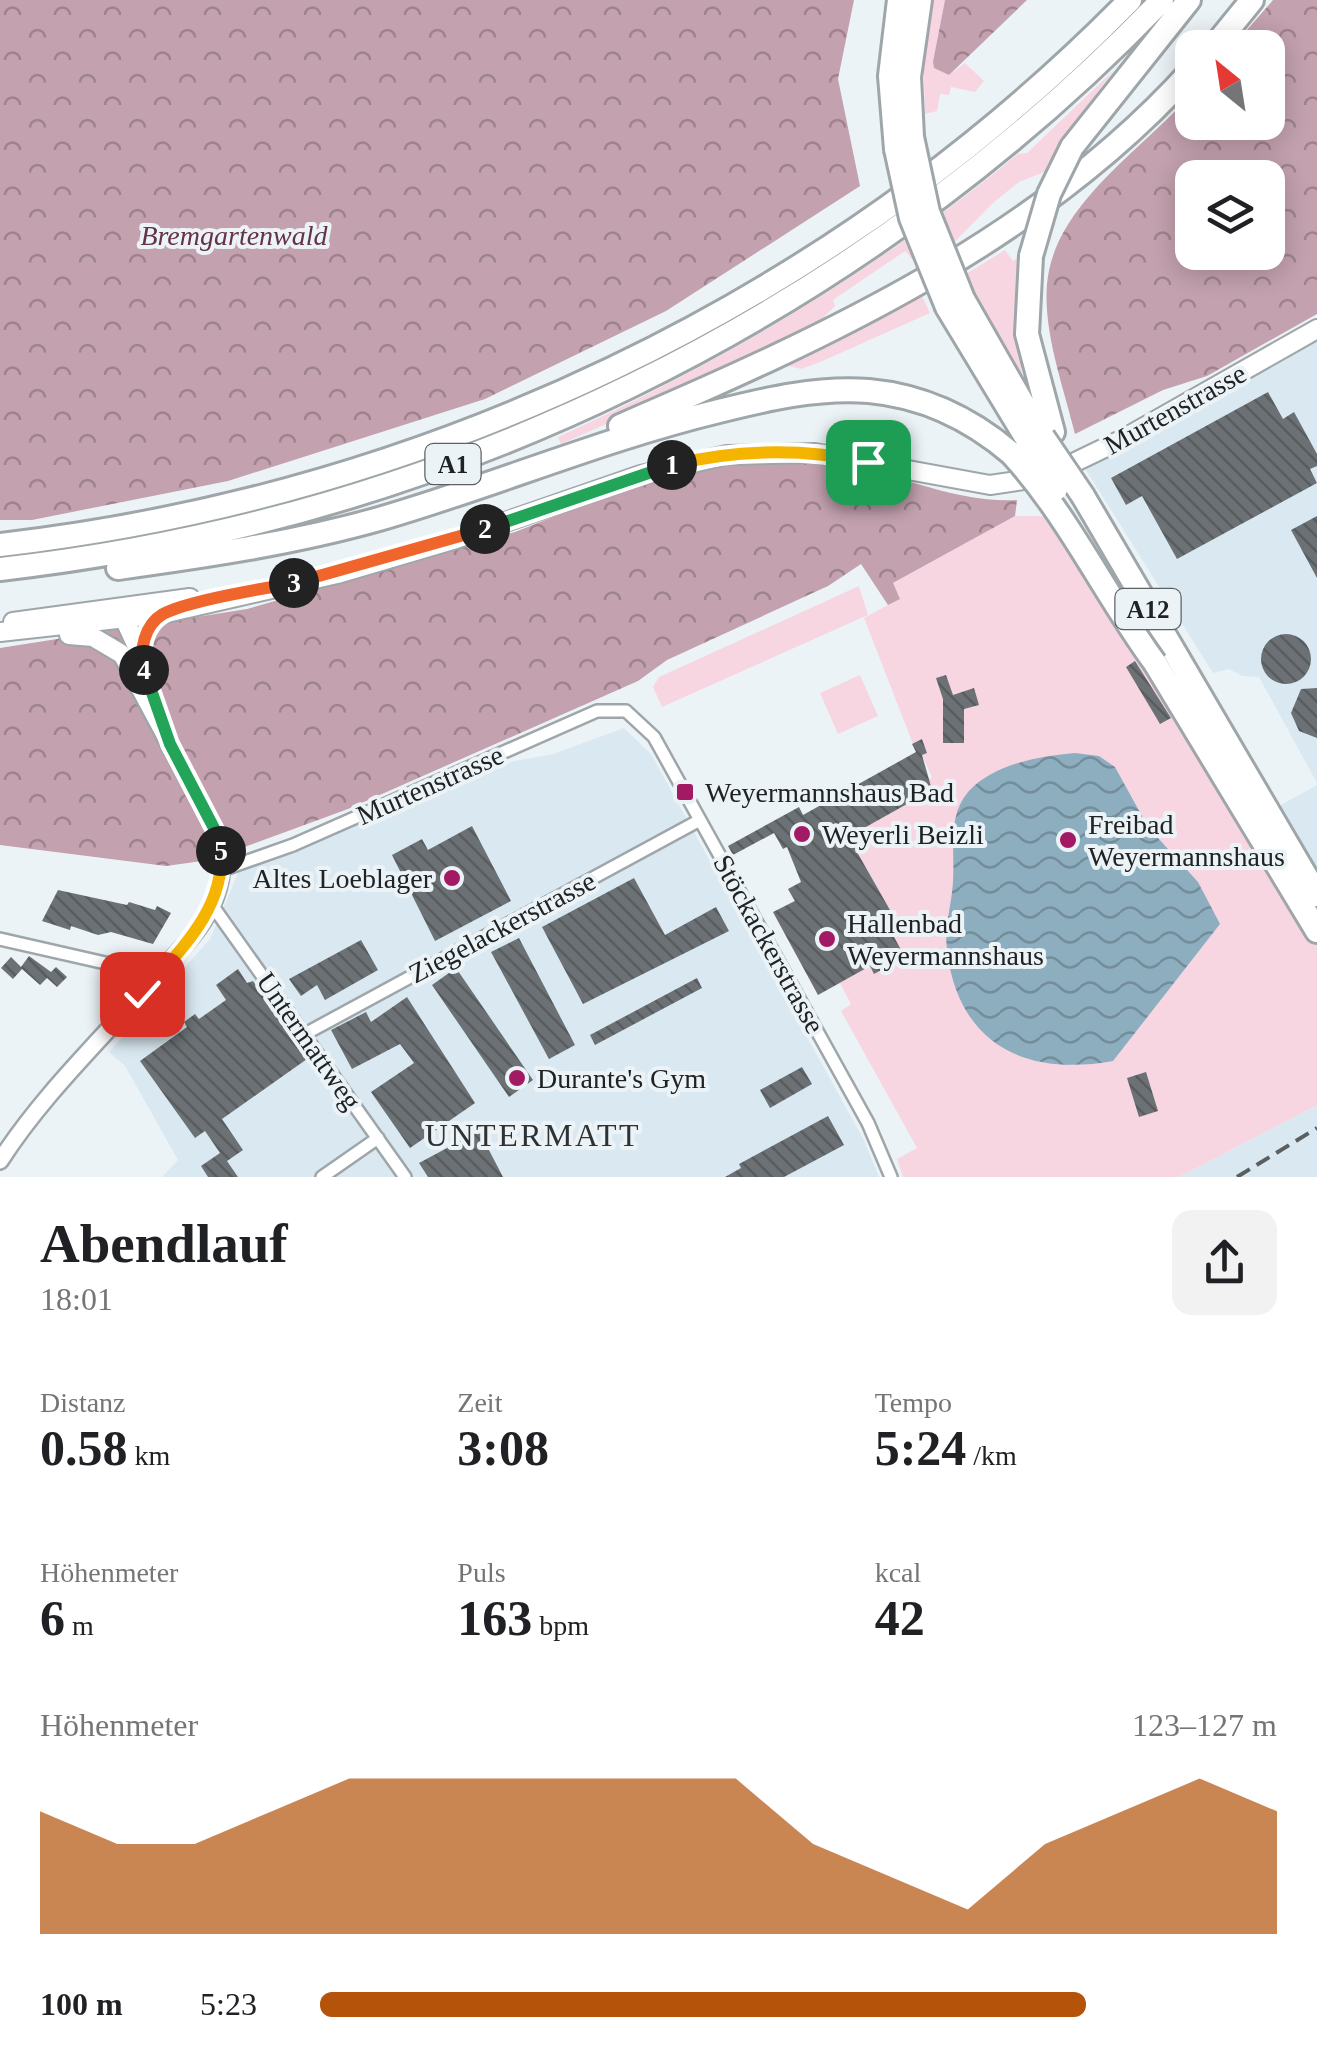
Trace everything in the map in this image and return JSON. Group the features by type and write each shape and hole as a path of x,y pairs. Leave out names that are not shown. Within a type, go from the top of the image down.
{"highway":[{"path":"899,0 890,76 917,236 1034,442"},
{"path":"904,143 920,0"},
{"path":"1010,109 1043,64 1112,0"},
{"name":"A1","path":"0,545 135,526 283,492 414,452 564,392 692,328 784,275 885,208 1010,109 1130,0"},
{"name":"A1","path":"0,570 157,546 300,512 439,468 614,396 766,315 897,229 1038,118 1162,0"},
{"path":"1034,442 1028,334 1030,256 1049,194 1072,147 1189,0"},
{"path":"1160,35 1201,0"},
{"path":"1228,30 1252,0"},
{"path":"469,488 707,388 927,278 1063,190 1122,141 1175,87"},
{"path":"0,582 125,567 306,537 380,519 674,423 816,392 868,391 916,400 1034,442"},
{"name":"A12","path":"1034,442 1083,496 1317,895"},
{"name":"A12","path":"1034,442 1155,663 1317,931"}],"main road":[{"name":"Murtenstrasse","path":"260,590 388,560 640,474 727,454 815,453 959,482 990,485 1029,480 1061,472 1317,329"},
{"path":"0,624 162,614 260,590"},
{"path":"34,631 260,590"},
{"path":"140,653 147,633 162,614"},
{"path":"120,616 140,653"},
{"path":"120,616 120,653"},
{"path":"0,632 93,637 120,653"}],"street":[{"path":"0,1161 38,1109 158,975 212,905 222,870 216,832 120,653"},
{"path":"140,653 170,744"},
{"name":"Murtenstrasse","path":"222,870 293,845 598,711 620,709 636,717"},
{"name":"Stöckackerstrasse","path":"636,717 654,737 868,1123 891,1177"},
{"name":"Ziegelackerstrasse","path":"305,1034 700,820"},
{"name":"Untermattweg","path":"212,905 405,1177"},
{"path":"2,941 158,975"},
{"path":"322,1177 378,1138"}],"shaded area":[{"path":"930,0 945,0 934,62 949,75 965,63 984,81 975,92 951,87 949,95 940,94 937,111 925,114 923,55"},
{"path":"1114,70 1067,133 1047,171 1019,182 993,203 924,273 905,251 833,300 835,306 805,336 561,444 558,437 739,345 854,275 1018,154 1027,153"},
{"path":"1005,250 1013,261 1019,257 1016,293 1022,380 966,274"},
{"path":"921,294 930,313 801,369 787,363"},
{"path":"1317,332 1317,783 1259,677 1242,676 1229,669 1213,673 1079,459"},
{"name":"Freibad Weyermannshaus","path":"1015,516 1055,516 1317,911 1317,1105 1179,1177 903,1177 897,1159 917,1148 841,1011 851,1004 840,983 818,995 773,913 794,901 788,889 824,869 874,974 904,957 882,915 890,910 857,852 866,847 857,832 932,790 927,781 932,777 922,755 927,752 922,740 913,744 864,618 899,599 892,584"},
{"path":"859,586 868,615 662,707 653,687 659,677"},
{"path":"860,675 878,716 838,734 820,693"},
{"path":"624,728 651,754 864,1140 879,1177 162,1177 178,1160 125,1066 109,1052 210,939 238,873 514,761 553,754"},
{"path":"1317,785 1317,911 1261,816"},
{"path":"1317,1105 1317,1177 1179,1177"}],"green space":[{"name":"Bremgartenwald","path":"0,0 854,0 838,79 860,186 666,311 485,399 228,481 32,520 0,520"},
{"path":"945,0 1027,0 949,75 934,68 933,62"},
{"path":"1273,0 1317,0 1317,314 1207,376 1163,390 1075,434 1048,322 1047,284 1053,255 1083,203 1175,111 1175,140 1285,140 1285,30 1247,30"},
{"path":"808,461 857,467 969,497 1017,500 1015,516 893,583 900,599 888,605 861,564 828,586 667,660 638,681 348,809 209,860 166,866 0,845 0,648 247,609 515,532 629,487 730,463"}],"water":[{"path":"1075,753 1099,756 1115,767 1148,827 1198,882 1220,924 1113,1061 1081,1065 1025,1058 1001,1047 981,1031 965,1009 954,982 946,941 953,881 953,834 961,802 978,782 1004,768 1032,759"}],"building":[{"path":"1268,392 1283,419 1294,412 1317,454 1317,466 1310,469 1317,483 1177,559 1142,496 1126,505 1111,478"},
{"path":"1317,516 1317,578 1291,530"},
{"path":"1286,634 1304,641 1311,659 1304,677 1286,684 1268,677 1261,659 1268,641"},
{"path":"1135,661 1171,718 1160,724 1126,667"},
{"path":"946,675 953,695 974,688 979,705 964,709 964,743 943,743 943,699 936,678"},
{"path":"1317,688 1317,738 1299,731 1291,713 1301,689"},
{"path":"922,739 927,753 922,755 932,790 857,832 866,848 857,852 890,910 882,915 905,957 874,974 870,966 818,995 773,912 795,901 788,889 801,882 787,847 783,849 774,833 733,855 728,846 799,807 803,815 916,752 912,744"},
{"name":"Altes Loeblager","path":"472,826 511,901 435,941 392,855 422,839 428,850"},
{"path":"634,878 665,935 716,907 729,931 583,1004 542,927"},
{"path":"58,890 155,910 157,906 171,913 153,944 111,932 98,935 71,926 70,930 42,921"},
{"path":"519,938 575,1045 549,1059 491,952"},
{"path":"361,940 378,970 325,1000 317,985 301,996 289,979"},
{"path":"29,956 51,972 56,967 67,977 57,987 47,978 40,985 22,969 13,979 1,968 11,957 21,967"},
{"path":"456,968 533,1080 509,1097 432,985"},
{"path":"238,969 247,983 253,981 307,1059 222,1119 243,1150 227,1161 238,1177 208,1177 201,1166 220,1153 205,1131 195,1138 140,1061 187,1027 184,1022 195,1014 199,1019 226,1000 216,985"},
{"path":"697,978 702,988 595,1045 590,1035"},
{"path":"407,997 475,1103 410,1148 371,1092 414,1063 400,1044 352,1069 331,1030 366,1012 371,1022"},
{"path":"802,1067 812,1084 770,1108 760,1090"},
{"path":"1146,1072 1158,1111 1139,1117 1127,1078"},
{"path":"828,1116 844,1145 784,1177 725,1177 741,1168 739,1164"},
{"path":"479,1131 503,1177 428,1177 419,1163"}],"railway":[{"path":"1237,1177 1317,1128"}],"place":[{"name":"Weyermannshaus Bad","path":"685,792"},
{"name":"Weyerli Beizli","path":"802,834"},
{"name":"Freibad Weyermannshaus","path":"1068,840"},
{"name":"Altes Loeblager","path":"452,878"},
{"name":"Hallenbad Weyermannshaus","path":"827,939"},
{"name":"Durante's Gym","path":"517,1078"}],"district":[{"name":"UNTERMATT","path":"533,1135"}],"route":[{"path":"142,994 208,913 222,870 220,841 170,744 143,666 140,653 144,640 162,614 388,560 640,474 691,461 780,451 868,462"}]}
